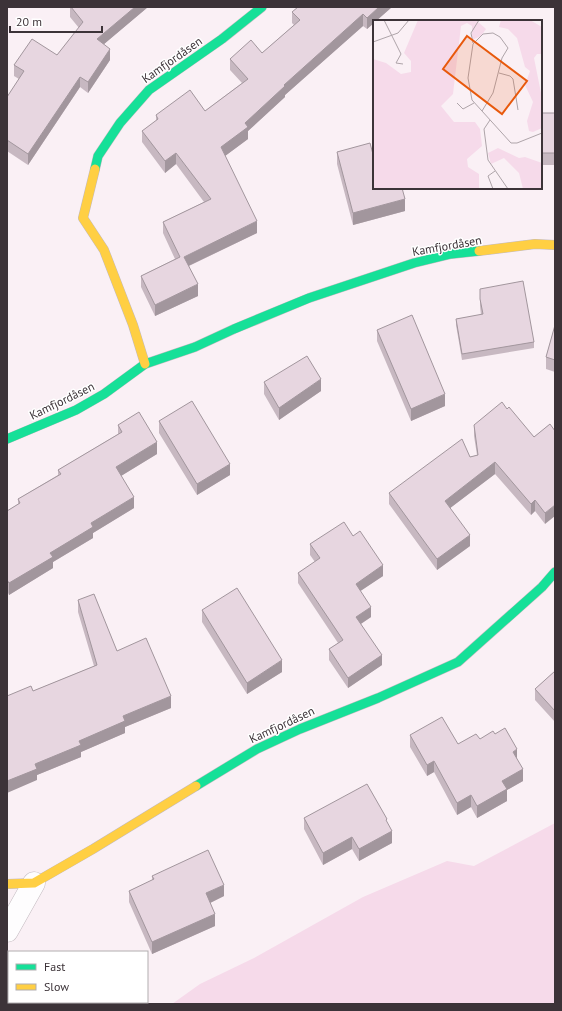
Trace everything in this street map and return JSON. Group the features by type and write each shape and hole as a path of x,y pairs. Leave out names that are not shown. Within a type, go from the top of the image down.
{"street":[{"name":"Kamfjordåsen","path":"145,364 133,325 104,250 83,218 98,156 120,123 149,90 222,40 262,7"},
{"name":"Kamfjordåsen","path":"7,439 76,410 104,394 145,364 195,347 309,298 381,273 451,254 535,244 555,244"},
{"name":"Kamfjordåsen","path":"7,884 34,883 93,849 257,749 300,729 378,698 458,662 542,587 555,572"},
{"path":"7,931 34,883"}],"shaded area":[{"path":"555,823 555,1004 172,1004 200,984 254,958 363,897 447,861 474,866"}],"building":[{"path":"71,7 135,7 97,39 110,49 88,82 80,77 28,154 7,140 7,97 24,71 14,65 32,39 57,55 83,22"},
{"path":"298,7 379,7 367,18 363,14 284,85 285,86 245,123 248,127 221,147 257,221 184,257 198,284 155,305 141,276 180,257 163,222 211,199 176,153 165,161 142,131 158,119 156,115 190,90 205,111 248,79 230,59 251,40 262,53 300,20 292,12"},
{"path":"542,113 555,113 555,153 542,153"},
{"path":"370,143 373,154 373,189 402,189 405,199 353,213 337,152"},
{"path":"523,281 534,342 462,354 456,319 483,314 480,289"},
{"path":"412,315 445,394 411,409 377,330"},
{"path":"555,325 555,360 546,357"},
{"path":"307,356 321,379 279,408 264,382"},
{"path":"192,401 230,464 197,484 159,421"},
{"path":"502,402 507,409 509,407 534,437 550,424 555,431 555,505 545,513 535,500 531,504 495,462 445,501 470,535 437,559 389,493 462,439 470,457 478,455 474,425"},
{"path":"139,412 157,442 116,467 134,497 91,523 93,527 50,553 53,557 9,583 7,580 7,511 20,503 18,499 61,474 58,470 122,432 118,425"},
{"path":"344,522 353,536 360,531 383,565 356,584 371,607 356,617 382,655 348,678 329,649 343,640 298,573 320,558 310,544"},
{"path":"237,588 282,660 247,683 202,610"},
{"path":"94,594 117,651 146,638 171,696 123,716 125,721 79,741 81,745 35,764 37,769 7,781 7,696 31,686 33,691 97,665 78,600"},
{"path":"555,671 555,711 535,689"},
{"path":"442,717 458,744 476,734 480,739 493,731 495,734 505,728 517,749 513,752 523,769 502,781 507,789 477,806 471,795 457,803 434,761 427,765 410,735"},
{"path":"367,784 387,819 386,820 392,831 359,849 352,837 323,853 304,818"},
{"path":"208,850 224,885 206,893 215,914 152,942 129,891 154,879 152,876"},
{"path":"7,997 8,1003 86,1004 7,1004"}],"traffic: fast":[{"path":"95,169 98,156 120,123 149,90 222,39 262,7"},
{"path":"7,439 76,410 104,394 145,364 195,347 309,298 414,263 451,254 479,251"},
{"path":"196,786 257,749 300,729 378,698 458,662 542,587 555,572"}],"traffic: slow":[{"path":"95,169 83,218 104,250 133,325 145,364"},
{"path":"479,251 535,244 555,245"},
{"path":"7,884 34,883 196,786"}]}
